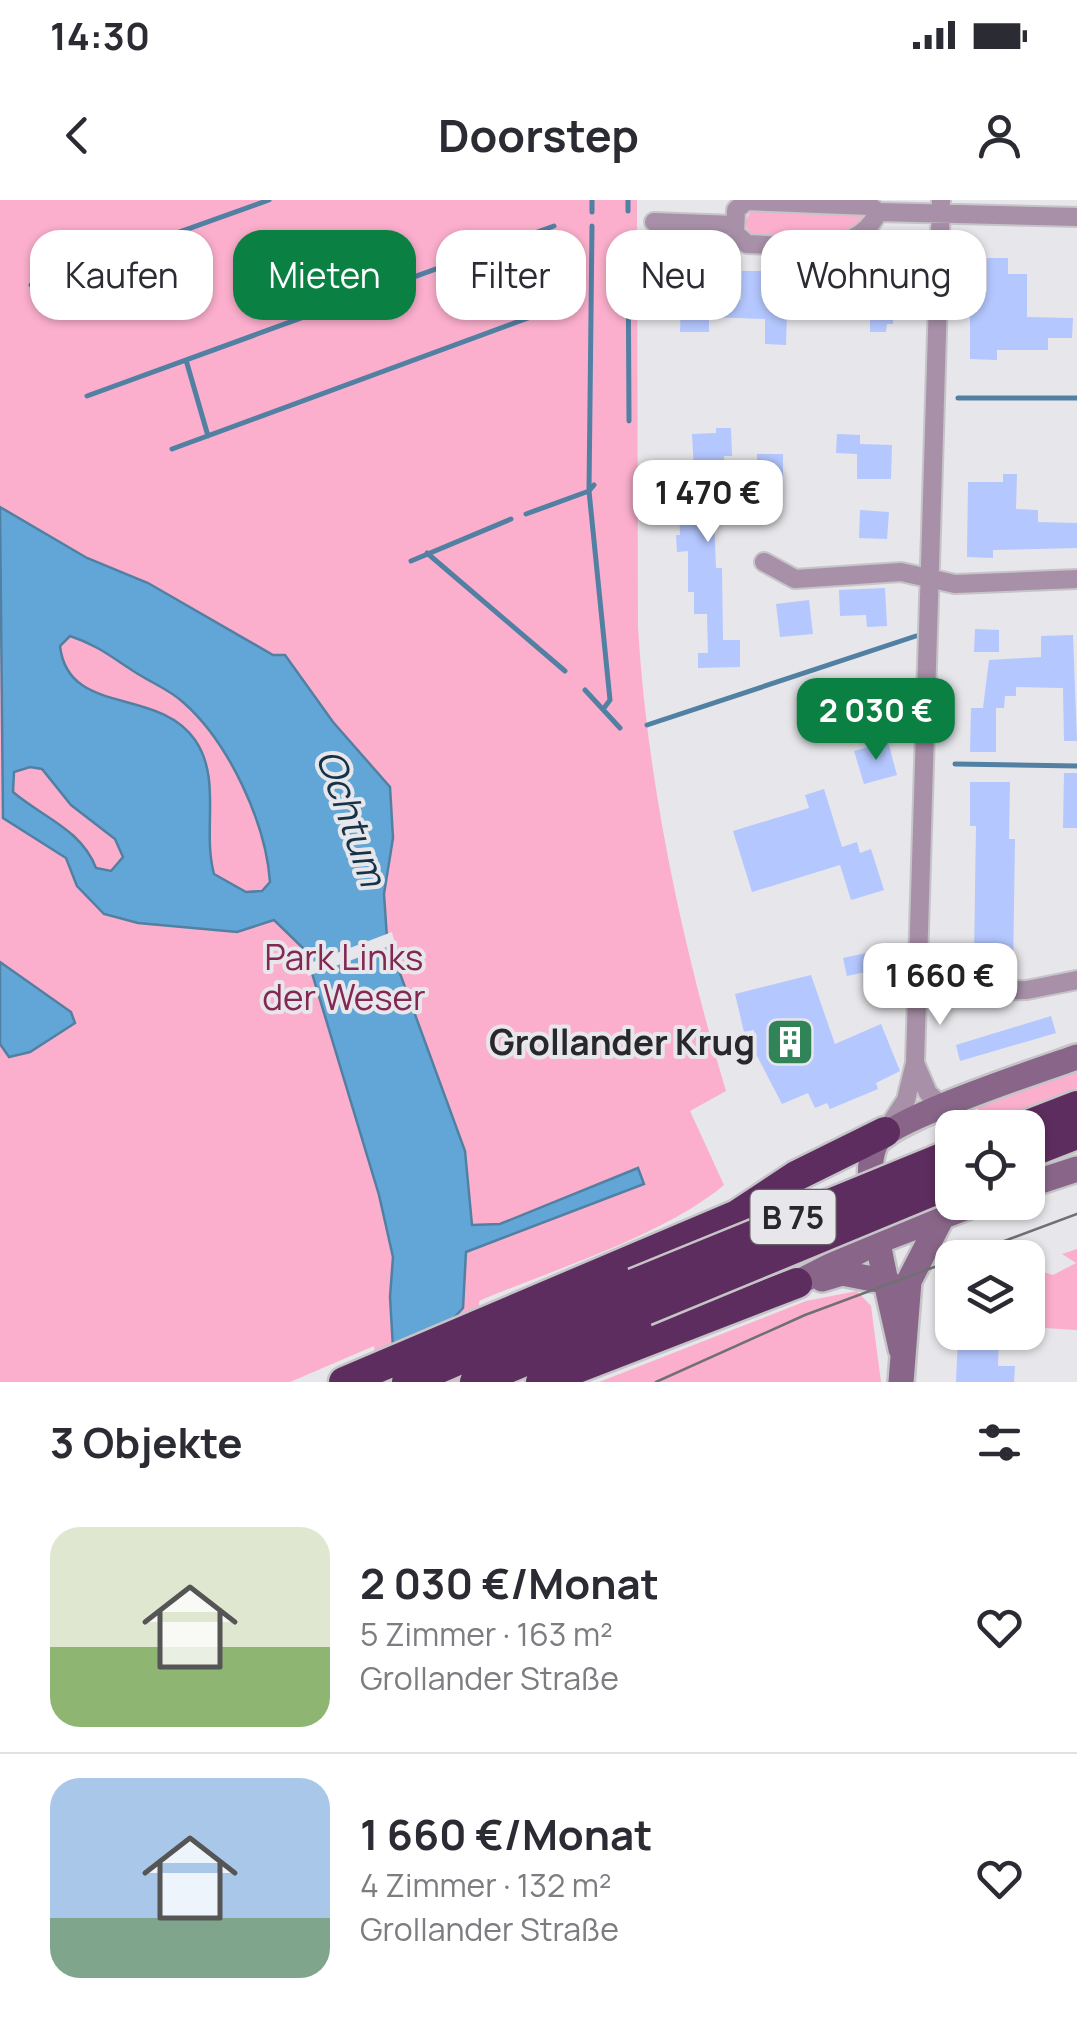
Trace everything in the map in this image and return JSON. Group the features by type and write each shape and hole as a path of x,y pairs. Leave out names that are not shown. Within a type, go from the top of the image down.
{"highway":[{"path":"1045,1118 1077,1106"},
{"path":"344,1382 376,1368 480,1359 737,1215 796,1176 885,1132"},
{"path":"1045,1146 1077,1134"},
{"name":"B 75","path":"640,1297 935,1162"},
{"name":"B 75","path":"407,1382 480,1359 935,1189"},
{"path":"541,1382 797,1283"}],"street":[{"path":"878,212 870,231 843,245 747,244 735,233 734,225 736,210 746,201 870,206 878,212 941,207 1077,217"},
{"path":"901,1348 867,1178 875,1144 906,1100 916,1063 941,207"},
{"path":"654,222 734,225"},
{"path":"764,562 796,579 901,572 955,584 1077,579"},
{"path":"916,992 1027,990 1077,980"},
{"path":"963,1110 1077,1056"},
{"path":"916,1063 928,1094 942,1110"},
{"path":"885,1132 935,1120"},
{"path":"1045,1179 1077,1169"},
{"path":"797,1283 935,1212"},
{"path":"901,1382 909,1280 940,1220"},
{"path":"797,1283 842,1273 888,1282"}],"green space":[{"name":"Park Links der Weser","path":"0,200 637,200 637,230 606,230 606,320 637,320 638,627 643,685 669,862 726,1091 690,1111 724,1185 639,1236 479,1301 483,1382 377,1382 374,1346 290,1382 0,1382"},
{"path":"752,208 857,212 864,217 864,228 858,230 761,230 761,239 754,239 744,224"},
{"path":"1077,1067 1077,1088 1021,1110 978,1110 978,1106"},
{"path":"1077,1249 1077,1330 1045,1328 1045,1273 1053,1275 1076,1263 1062,1254"},
{"path":"857,1291 871,1306 881,1382 599,1382 806,1301"}],"water":[{"name":"Ochtum","path":"0,507 87,558 148,583 273,655 285,655 333,722 390,787 393,838 384,894 387,938 465,1151 472,1225 500,1224 638,1168 644,1184 466,1252 463,1308 395,1382 390,1297 393,1257 379,1195 305,950 274,920 237,932 138,923 104,914 77,886 66,858 3,818","holes":["70,636 173,694 216,740 242,785 261,835 270,882 262,891 246,892 214,874 208,771 195,740 179,723 159,713 96,693 79,683 67,668 60,646","30,767 42,769 71,805 115,839 123,857 111,871 96,868 71,833 13,792 14,772"]},
{"path":"0,962 71,1012 75,1023 30,1052 9,1057 0,1044"}],"pier":[{"path":"392,932 395,944 308,976 305,965"}],"building":[{"path":"987,258 1008,258 1008,274 1027,274 1027,317 1073,318 1072,338 1048,338 1048,350 997,350 997,360 970,359 970,320 986,320"},
{"path":"742,271 761,271 761,319 741,318"},
{"path":"680,320 709,320 709,332 680,332"},
{"path":"765,320 787,320 786,345 765,344"},
{"path":"870,320 893,320 893,324 887,324 886,332 870,332"},
{"path":"716,428 731,428 732,456 724,456 726,496 713,496 716,568 722,568 723,640 740,640 740,667 698,668 698,653 708,653 707,614 694,614 694,592 688,592 688,551 677,552 676,535 680,535 679,506 696,505 692,434 716,433"},
{"path":"837,434 860,435 860,444 892,445 891,479 857,479 857,454 836,453"},
{"path":"757,454 783,454 783,490 757,490"},
{"path":"1003,474 1017,474 1016,509 1038,510 1038,522 1077,523 1077,548 993,550 993,558 967,557 968,482 1003,482"},
{"path":"860,510 889,512 887,539 859,538"},
{"path":"885,588 887,626 867,627 866,615 840,616 839,590"},
{"path":"809,600 813,634 780,637 776,604"},
{"path":"975,629 999,630 999,652 974,652"},
{"path":"1073,635 1077,741 1064,741 1063,688 1016,687 1016,696 1005,696 1004,708 996,708 996,752 970,752 971,708 983,708 989,660 1041,657 1041,636"},
{"path":"888,742 897,775 864,784 854,751"},
{"path":"1064,773 1077,773 1077,828 1063,828"},
{"path":"970,782 1010,782 1009,839 1015,839 1013,970 983,970 983,958 974,958 976,826 970,826"},
{"path":"824,789 842,847 857,842 860,853 871,849 884,890 851,900 840,865 752,892 733,831 809,808 805,795"},
{"path":"889,948 893,966 847,976 843,958"},
{"name":"Grollander Krug","path":"811,975 835,1044 881,1024 900,1071 876,1083 878,1089 830,1109 827,1103 815,1108 808,1093 782,1104 755,1052 754,1030 744,1032 735,994"},
{"path":"1051,1016 1056,1033 960,1061 956,1045"},
{"path":"957,1350 999,1350 998,1366 1015,1366 1014,1382 956,1382"}],"waterway":[{"path":"185,230 269,200"},
{"path":"592,200 592,212"},
{"path":"628,200 628,211"},
{"path":"87,396 554,226"},
{"path":"592,226 589,491 610,700 604,708"},
{"path":"172,449 523,320"},
{"path":"628,320 629,421"},
{"path":"186,360 208,436"},
{"path":"958,398 1077,398"},
{"path":"526,514 589,491 594,485"},
{"path":"411,561 511,519"},
{"path":"427,553 565,671"},
{"path":"647,725 916,636"},
{"path":"585,690 620,728"},
{"path":"955,764 1077,766"}],"tram line":[{"path":"656,1382 805,1315 1077,1214"}],"place":[{"name":"Grollander Krug","path":"790,1042"}]}
